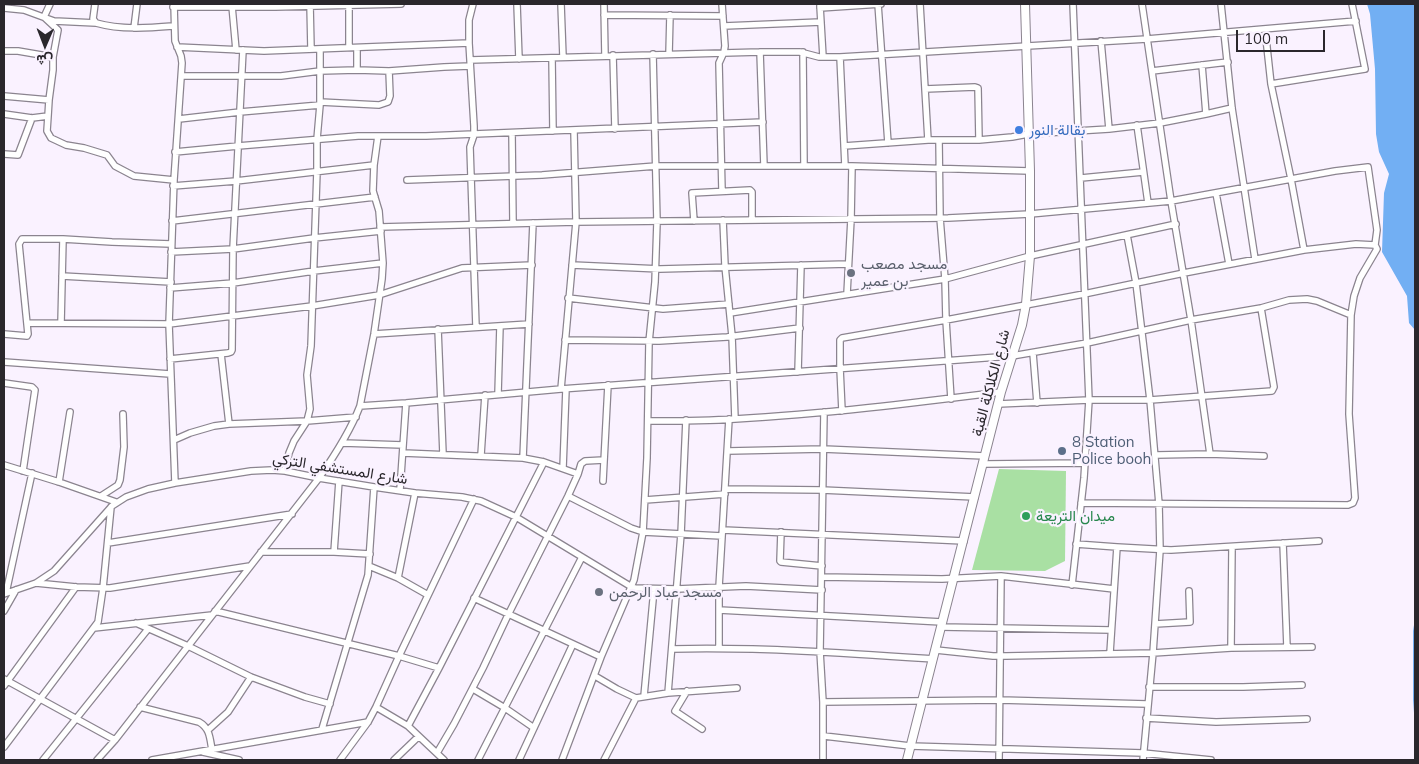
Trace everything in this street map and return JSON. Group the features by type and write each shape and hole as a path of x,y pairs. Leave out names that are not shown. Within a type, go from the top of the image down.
{"street":[{"path":"44,17 50,4"},
{"path":"94,4 93,19 96,23"},
{"path":"134,28 137,4"},
{"path":"349,4 349,47"},
{"path":"175,483 169,324 173,183 182,59 174,42 174,5 401,4"},
{"path":"473,4 469,20 474,134 470,147 470,177 476,327"},
{"path":"517,4 519,58"},
{"path":"561,4 564,57"},
{"path":"604,4 605,56"},
{"path":"722,4 725,46 719,63 722,191"},
{"path":"823,58 820,6 879,4 888,143"},
{"path":"920,4 928,140"},
{"name":"شارع الكلاكلة القبة","path":"907,760 1001,392 1022,325 1026,304 1030,256 1030,171 1025,4"},
{"path":"1072,4 1089,400 1085,463 1072,584"},
{"path":"1142,4 1210,454"},
{"path":"1222,4 1232,108 1255,259"},
{"path":"1270,84 1365,69 1352,4"},
{"path":"311,5 311,49"},
{"path":"170,359 228,354 232,350 234,214 241,75 232,6"},
{"path":"4,8 24,10 54,21 96,23 104,26 134,28 174,26"},
{"path":"604,15 723,16"},
{"path":"669,54 670,15"},
{"path":"44,17 58,30 53,57 46,131 51,138 66,145 107,155 115,166 134,176 173,183 236,181 374,165"},
{"path":"182,76 280,76 320,71 357,70 389,72 519,58 613,55 803,52 823,58 1147,39 1356,21"},
{"path":"724,26 821,22"},
{"path":"1265,30 1270,84 1291,179 1304,250"},
{"path":"1101,41 1109,129"},
{"path":"177,47 239,50 469,44"},
{"path":"357,48 357,70"},
{"path":"285,471 289,453 294,441 307,421 310,409 307,375 310,356 314,271 316,139 320,103 320,49"},
{"path":"4,51 18,51 53,57"},
{"path":"760,52 764,166"},
{"path":"803,52 804,166"},
{"path":"565,759 600,657 636,571 643,532 648,382 657,222 653,54"},
{"path":"613,55 615,128"},
{"path":"840,57 845,166"},
{"path":"552,58 553,131"},
{"path":"1152,71 1228,62"},
{"path":"1202,65 1206,114"},
{"path":"179,119 320,103 384,104 388,102 390,96 389,72"},
{"path":"925,89 978,88 979,140"},
{"path":"4,96 49,100"},
{"path":"844,146 928,140 1012,138 1028,134 1109,129 1160,123 1232,108"},
{"path":"4,114 32,118 48,116"},
{"path":"4,154 18,155 32,118"},
{"path":"175,152 316,139 763,122"},
{"path":"1137,125 1148,203"},
{"path":"562,468 565,340 576,222 574,130"},
{"path":"512,133 513,223"},
{"path":"97,760 115,740 292,514 319,478 342,443 356,417 360,406 374,334 383,263 379,211 374,197 374,165 378,136"},
{"path":"939,140 940,218 951,399"},
{"path":"407,180 574,173 656,166 722,165 852,166 1030,171"},
{"path":"847,294 852,166"},
{"path":"171,252 233,249 380,229 472,224 940,218 1030,214 1171,201 1368,166 1377,230 1375,245 1377,249 1360,278 1354,296 1351,315 1349,414 1355,498 1353,503 1348,505 1081,503"},
{"path":"1080,178 1144,172"},
{"path":"694,221 692,193 751,190 752,220"},
{"path":"1216,193 1229,264"},
{"path":"172,221 374,197"},
{"path":"719,648 720,587 725,491 732,419 733,377 732,336 725,266 723,220"},
{"path":"523,458 533,223"},
{"path":"730,313 945,279 1030,256 1176,224"},
{"path":"1127,235 1136,283 1150,400 1159,504 1160,550 1143,760"},
{"path":"4,334 26,336 28,334 19,244 22,239 171,244"},
{"path":"61,323 63,239"},
{"path":"842,411 840,340 842,338 1084,294 1304,250 1356,244 1375,245"},
{"path":"62,276 170,285 233,283 383,263"},
{"path":"572,265 654,268 848,264"},
{"path":"27,323 169,324 312,306 379,295 458,269 532,265"},
{"path":"798,372 801,265"},
{"path":"568,298 668,309 729,304"},
{"path":"360,406 608,385 1012,356 1261,308 1288,300 1307,299 1351,315"},
{"path":"998,404 1089,400 1150,400 1272,391 1274,389 1261,308"},
{"path":"374,334 529,324"},
{"path":"498,394 500,326"},
{"path":"565,340 650,342 732,336 800,328"},
{"path":"438,329 443,454"},
{"path":"1033,353 1036,403"},
{"path":"221,354 229,424"},
{"path":"4,362 170,374"},
{"path":"4,383 32,387 35,390 23,471"},
{"path":"603,481 608,385"},
{"path":"648,421 732,419 842,411 1001,392"},
{"path":"482,456 485,395"},
{"path":"400,490 406,403"},
{"path":"59,482 70,412"},
{"path":"823,760 824,736 820,651 824,412"},
{"path":"101,496 118,484 120,480 124,447 123,414"},
{"path":"174,440 202,428 229,424 356,417"},
{"path":"668,693 681,534 686,420"},
{"path":"342,443 403,445"},
{"path":"728,451 823,449 985,460 1085,463"},
{"path":"403,453 523,458 544,462 578,474"},
{"path":"1156,455 1264,456"},
{"path":"437,752 473,688 568,496 581,464 585,461 604,460"},
{"path":"408,726 544,462"},
{"path":"4,465 101,496 114,504 99,618 94,628 4,747"},
{"name":"شارع المستشفي التركي","path":"5,594 36,583 46,577 60,566 114,504 137,492 175,483 250,470 285,471 339,482 474,499 516,517 630,586"},
{"path":"5,594 32,474"},
{"path":"334,552 339,482"},
{"path":"322,729 370,566 374,487"},
{"path":"645,500 725,491 822,490 975,498"},
{"path":"398,578 415,493"},
{"path":"568,496 631,528 643,532 681,534 781,532 964,541"},
{"path":"340,760 368,722 376,707 474,499"},
{"path":"108,542 292,514"},
{"path":"781,532 781,562 822,566"},
{"path":"1076,544 1188,550 1319,541"},
{"path":"1283,543 1286,647"},
{"path":"1110,653 1117,547"},
{"path":"1231,648 1232,547"},
{"path":"261,552 370,554"},
{"path":"478,760 582,557"},
{"path":"36,583 103,588 250,566"},
{"path":"370,566 398,578 428,595"},
{"path":"822,577 953,578 1001,576 1114,589"},
{"path":"999,760 1001,576"},
{"path":"630,586 642,589 746,586 822,590"},
{"path":"76,587 5,682 41,699 115,740"},
{"path":"644,696 654,589"},
{"path":"4,611 16,590"},
{"path":"1154,624 1190,622 1189,591"},
{"path":"474,598 600,657"},
{"path":"719,610 1001,629 1111,630"},
{"path":"94,628 213,613 347,643 439,668"},
{"path":"136,624 188,646 251,677 330,704"},
{"path":"43,760 148,628"},
{"path":"519,760 573,644"},
{"path":"936,650 1001,656 1312,647"},
{"path":"672,649 719,648 820,651 933,659"},
{"path":"594,676 636,698 687,691 737,688"},
{"path":"208,730 234,704 251,677"},
{"path":"1149,687 1302,686"},
{"path":"473,688 534,728"},
{"path":"687,691 675,711 702,730"},
{"path":"604,760 636,698"},
{"path":"823,702 1000,700 1147,704"},
{"path":"140,707 203,724 208,730 212,750"},
{"path":"376,707 408,726 444,760"},
{"path":"1146,718 1216,722 1307,719"},
{"path":"152,760 161,760 368,722"},
{"path":"394,760 418,736"},
{"path":"824,736 910,746 1144,753 1194,760 1211,760"},
{"path":"201,752 226,759 239,760"}],"green space":[{"name":"ميدان التريعة","path":"999,469 1066,471 1065,561 1045,571 972,570"}],"water":[{"path":"1367,4 1415,4 1415,330 1409,323 1407,296 1382,252 1384,193 1389,174 1379,152 1376,134 1375,69 1370,14"},
{"path":"1415,619 1415,726 1413,631"}],"place":[{"name":"بقالة النور","path":"1019,130"},
{"name":"مسجد مصعب بن عمير","path":"851,273"},
{"name":"8 Station Police booh","path":"1062,451"},
{"name":"ميدان التريعة","path":"1026,516"},
{"name":"مسجد عباد الرحمن","path":"599,592"}]}
